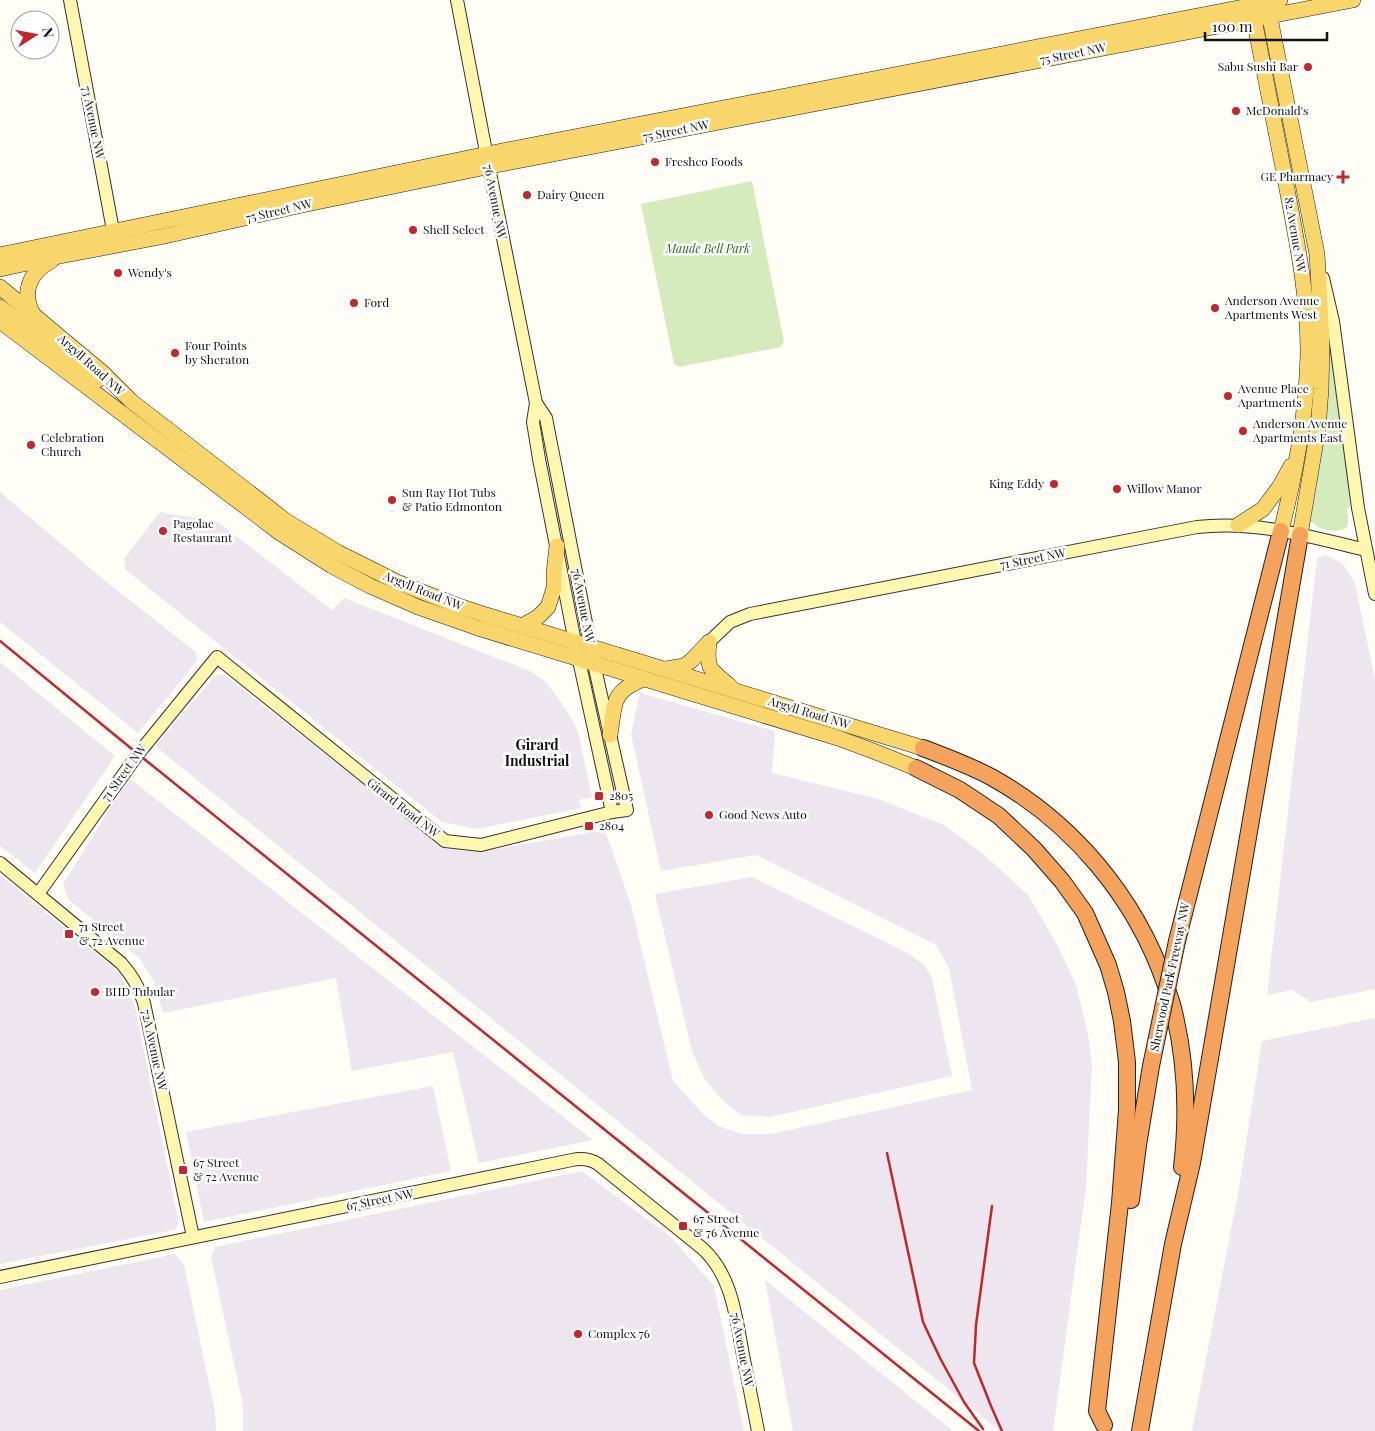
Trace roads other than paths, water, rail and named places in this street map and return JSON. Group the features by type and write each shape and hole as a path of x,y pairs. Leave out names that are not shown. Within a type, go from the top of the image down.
{"highway":[{"name":"Sherwood Park Freeway NW","path":"1103,1428 1138,1145 1151,1066 1177,941 1281,531"},
{"path":"1140,1431 1173,1244 1192,1163 1300,535"},
{"path":"923,748 966,765 994,779 1049,817 1079,844 1110,879 1134,916 1157,961 1174,1010 1181,1048 1183,1076 1183,1159 1173,1244"},
{"path":"916,768 960,790 999,816 1034,849 1062,881 1085,914 1108,965 1116,992 1127,1062 1127,1110 1120,1203 1097,1411 1103,1428"}],"main road":[{"path":"1191,17 1220,6 1228,0"},
{"name":"75 Street NW","path":"4,252 115,238 487,160 1191,17 1271,5 1353,0"},
{"name":"82 Avenue NW","path":"1271,5 1317,254 1322,340 1318,429 1300,535"},
{"name":"75 Street NW","path":"487,160 1252,8"},
{"name":"82 Avenue NW","path":"1252,8 1301,262 1308,352 1304,421 1281,531"},
{"name":"75 Street NW","path":"0,269 60,256 115,238"},
{"path":"34,316 28,299 30,284 36,271 60,256"},
{"name":"Argyll Road NW","path":"0,287 103,373 131,401 278,515 332,549 397,582 456,605 522,626 923,748"},
{"path":"0,306 86,372 131,401"},
{"name":"Argyll Road NW","path":"0,321 256,516 305,550 390,596 435,614 838,738 916,768"},
{"path":"1238,525 1263,509 1280,486 1298,454"},
{"path":"522,626 544,613 550,602 554,588 557,546"},
{"path":"664,670 684,666 709,642"},
{"path":"709,642 708,659 710,668 734,690"},
{"path":"610,735 616,699 628,685 643,679"}],"street":[{"name":"73 Avenue NW","path":"70,0 115,238"},
{"name":"76 Avenue NW","path":"457,0 536,403 533,422 578,659 612,812"},
{"name":"82 Avenue NW","path":"1317,254 1333,321 1356,496 1375,594"},
{"name":"76 Avenue NW","path":"536,403 546,418 594,664 627,810"},
{"name":"71 Street NW","path":"709,642 730,622 750,614 1213,525 1238,525 1281,531 1366,550"},
{"name":"71 Street NW","path":"38,894 138,754 217,657"},
{"name":"Girard Road NW","path":"217,657 445,841 481,845 612,812 627,810"},
{"name":"72A Avenue NW","path":"0,863 121,963 138,986 144,1002 193,1238"},
{"name":"67 Street NW","path":"0,1277 584,1159 598,1164 702,1248 721,1271"},
{"name":"76 Avenue NW","path":"721,1271 731,1298 758,1431"}],"railway":[{"path":"0,641 979,1431"},
{"path":"887,1153 923,1322 964,1402 983,1429"},
{"path":"992,1206 976,1325 974,1363 1002,1431"}],"place":[{"name":"Sabu Sushi Bar","path":"1308,67"},
{"name":"McDonald's","path":"1236,111"},
{"name":"Freshco Foods","path":"655,162"},
{"name":"GE Pharmacy","path":"1343,177"},
{"name":"Dairy Queen","path":"527,195"},
{"name":"Shell Select","path":"413,230"},
{"name":"Wendy's","path":"118,273"},
{"name":"Ford","path":"354,303"},
{"name":"Anderson Avenue Apartments West","path":"1215,308"},
{"name":"Four Points by Sheraton","path":"175,353"},
{"name":"Avenue Place Apartments","path":"1228,396"},
{"name":"Anderson Avenue Apartments East","path":"1243,431"},
{"name":"Celebration Church","path":"31,445"},
{"name":"King Eddy","path":"1054,484"},
{"name":"Willow Manor","path":"1117,489"},
{"name":"Sun Ray Hot Tubs & Patio Edmonton","path":"392,500"},
{"name":"Pagolac Restaurant","path":"163,531"},
{"name":"2805","path":"599,796"},
{"name":"Good News Auto","path":"709,815"},
{"name":"2804","path":"589,826"},
{"name":"71 Street & 72 Avenue","path":"69,934"},
{"name":"BHD Tubular","path":"95,992"},
{"name":"67 Street & 72 Avenue","path":"183,1170"},
{"name":"67 Street & 76 Avenue","path":"683,1226"},
{"name":"Complex 76","path":"578,1334"}],"district":[{"name":"Girard Industrial","path":"537,754"}],"park label":[{"name":"Maude Bell Park","path":"708,249"}]}
